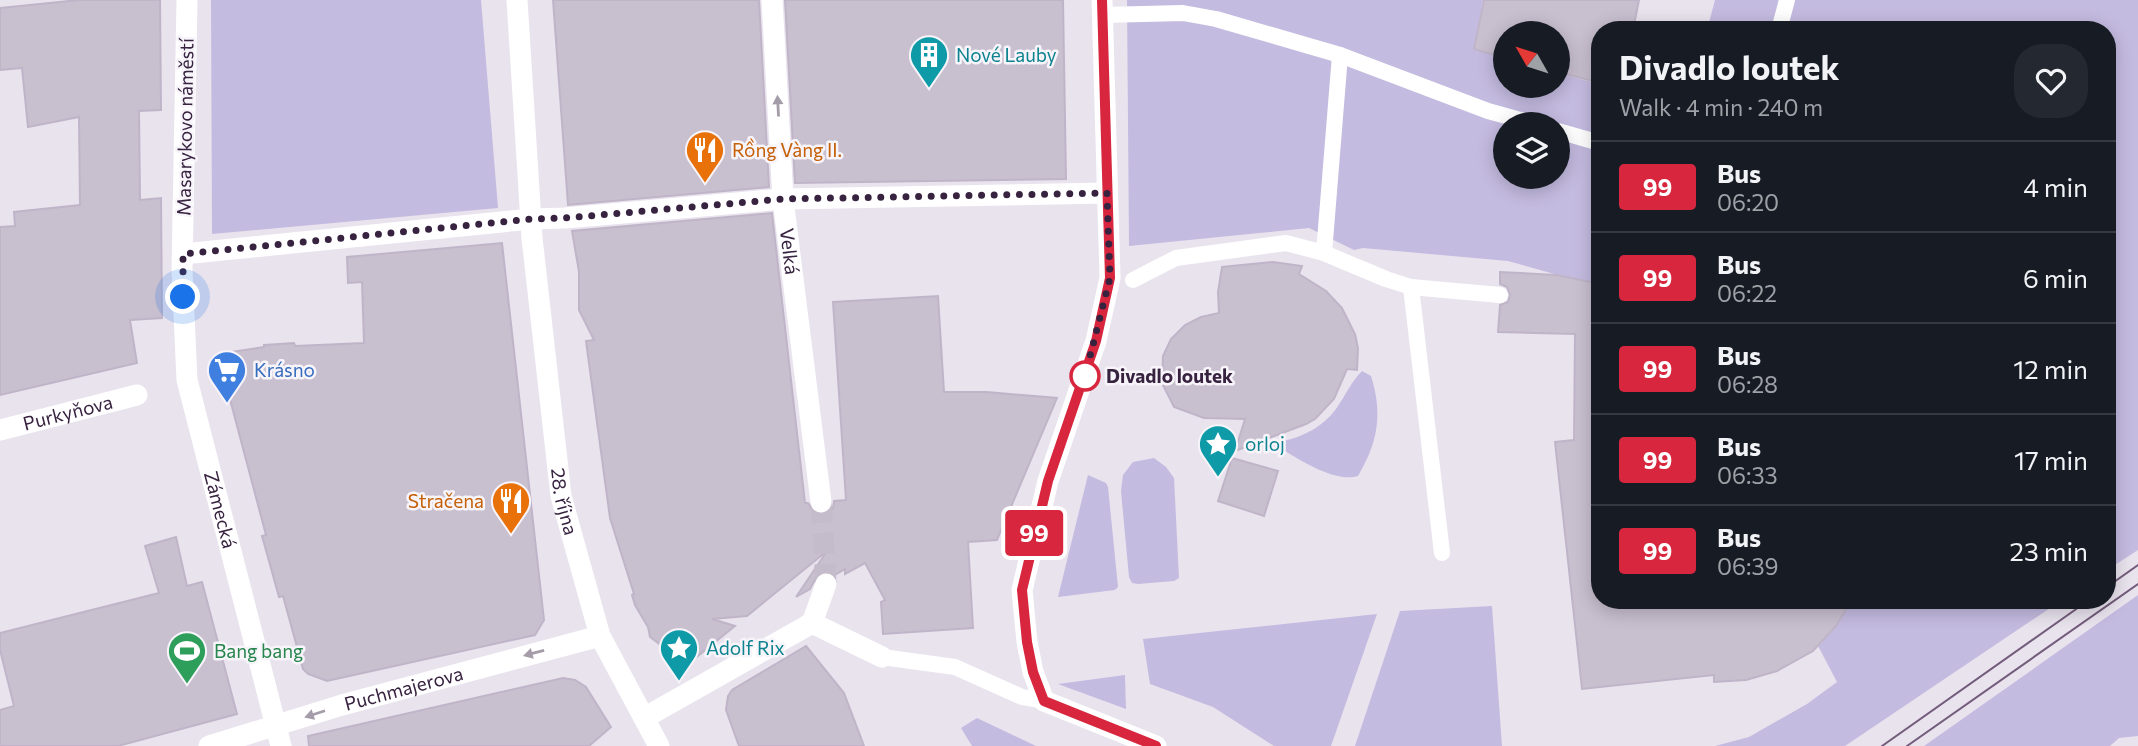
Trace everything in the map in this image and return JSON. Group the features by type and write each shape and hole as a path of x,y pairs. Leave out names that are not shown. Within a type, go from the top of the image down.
{"street":[{"name":"Masarykovo náměstí","path":"182,262 187,0"},
{"name":"28. října","path":"517,0 531,228 561,496 600,636 659,746"},
{"name":"Velká","path":"772,0 783,199 821,502"},
{"path":"1102,8 1110,278 1096,341 1048,481 1022,590 1027,642 1033,672 1044,701 1156,746"},
{"path":"182,262 531,228 565,218 783,199 1107,193"},
{"name":"Zámecká","path":"182,262 187,380 278,736"},
{"name":"Purkyňova","path":"0,430 136,395"},
{"path":"644,718 812,623 826,584"},
{"path":"812,623 881,657"},
{"name":"Puchmajerova","path":"209,746 278,736 342,705 600,636"}],"lane":[{"path":"1781,21 1787,0"},
{"path":"1102,8 1216,19 1340,55 1493,112"},
{"path":"1324,253 1340,55"},
{"path":"1570,134 1591,140"},
{"path":"1133,280 1176,258 1286,243 1324,253 1411,287 1500,295"},
{"path":"1411,287 1442,553"},
{"path":"881,657 955,667 1022,696 1044,701"}],"shaded area":[{"path":"211,0 481,0 498,208 212,234"},
{"path":"1127,0 1483,0 1474,49 1493,55 1493,98 1570,98 1570,76 1591,82 1591,284 1508,261 1363,248 1354,250 1309,228 1129,246"},
{"path":"1715,0 2138,0 2138,550 2116,564 2116,21 1709,21"},
{"path":"1362,371 1371,376 1375,390 1377,428 1358,476 1329,474 1282,449 1280,445 1283,441 1305,434 1325,421"},
{"path":"1154,458 1166,467 1174,478 1179,578 1174,581 1138,584 1132,583 1129,577 1121,491 1123,475 1133,462"},
{"path":"1088,475 1106,483 1108,487 1118,587 1115,590 1058,597"},
{"path":"2138,595 2138,736 2119,738 2110,746 1924,746"},
{"path":"1492,606 1502,746 1355,746 1400,611"},
{"path":"1838,609 2049,609 1845,746 1715,746 1749,737 1807,704 1837,682 1817,644"},
{"path":"1377,614 1331,746 1274,746 1213,707 1150,684 1143,639"},
{"path":"1125,675 1126,709 1058,684"},
{"path":"977,718 1036,746 972,746 961,728"}],"building":[{"path":"79,0 160,0 161,110 139,111 140,200 161,198 162,318 130,320 137,363 0,395 0,227 15,226 14,212 80,205 79,117 28,127 22,68 0,70 0,8"},
{"path":"553,0 759,0 769,187 568,205"},
{"name":"Nové Lauby","path":"785,0 1063,0 1066,179 795,183"},
{"path":"1484,0 1639,0 1635,21 1591,21 1591,81 1570,75 1570,21 1493,21 1493,55 1474,49"},
{"path":"772,213 805,503 808,503 815,514 828,513 833,508 834,501 846,500 833,302 938,296 944,392 987,392 1057,398 997,540 968,542 973,628 883,634 881,602 885,600 865,563 845,574 845,569 835,575 824,571 818,574 810,589 796,597 827,551 747,616 712,619 735,626 677,673 670,652 650,637 648,627 635,605 610,518 586,341 594,340 579,310 579,272 572,231"},
{"path":"502,243 544,620 535,635 327,681 308,674 303,669 283,596 279,597 262,536 266,535 218,354 264,345 364,343 362,282 348,283 347,257"},
{"path":"1273,262 1302,266 1299,274 1326,291 1342,308 1355,334 1358,348 1357,370 1347,369 1334,399 1315,419 1235,451 1245,419 1204,418 1174,407 1162,383 1163,356 1171,339 1185,325 1201,317 1219,313 1218,292 1222,267"},
{"path":"1500,272 1557,275 1591,282 1591,609 1846,609 1836,626 1813,651 1777,671 1746,680 1714,682 1714,675 1582,689 1555,442 1574,440 1575,334 1498,332 1500,305 1508,302 1510,295 1507,287 1500,284"},
{"path":"1232,458 1278,471 1264,516 1218,501"},
{"path":"176,537 187,586 202,582 237,714 118,746 0,746 0,710 14,706 0,650 0,633 159,593 145,546"},
{"path":"806,646 844,693 864,746 739,746 726,710 728,696 732,690"},
{"path":"563,678 575,680 586,687 611,727 589,746 309,746 308,736"}],"tunnel":[{"path":"821,502 826,584"}],"tram line":[{"path":"2116,581 2138,565"},
{"path":"2116,599 2138,584"},
{"path":"1882,746 2076,609"},
{"path":"1907,746 2102,609"}],"bus line":[{"name":"99","path":"1102,0 1110,278 1096,341 1048,481 1027,560 1022,590 1024,622 1033,672 1044,701 1156,746"}],"place":[{"name":"Nové Lauby","path":"929,89"},
{"name":"Rồng Vàng II.","path":"705,184"},
{"name":"Divadlo loutek","path":"1085,376"},
{"name":"Krásno","path":"227,404"},
{"name":"orloj","path":"1218,478"},
{"name":"Stračena","path":"511,535"},
{"name":"Adolf Rix","path":"679,682"},
{"name":"Bang bang","path":"187,685"}],"route":[{"path":"183,297 183,254 531,219 783,199 1107,193 1110,278 1085,376"}]}
